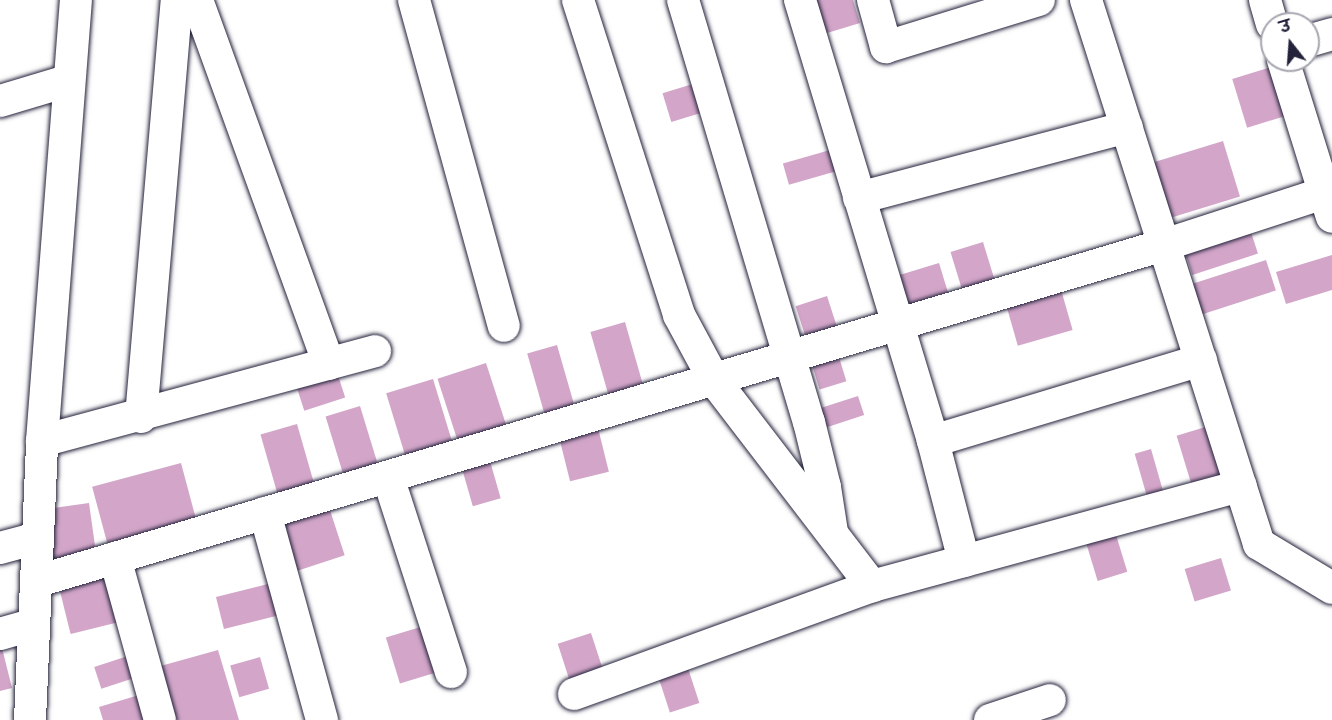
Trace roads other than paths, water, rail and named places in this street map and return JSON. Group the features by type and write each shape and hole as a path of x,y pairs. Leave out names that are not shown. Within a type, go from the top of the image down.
{"street":[{"path":"30,720 38,581 42,441 67,81 76,0"},
{"path":"141,417 177,0"},
{"path":"197,0 329,364"},
{"path":"414,0 504,326"},
{"path":"578,0 679,315 714,380 872,586"},
{"path":"683,0 789,357 825,487 832,533"},
{"path":"800,0 896,325 933,441 964,561"},
{"path":"873,0 886,47 1019,3"},
{"path":"1086,0 1259,544 1332,588"},
{"path":"38,581 1164,245 1326,187 1287,72"},
{"path":"0,101 67,81"},
{"path":"859,198 1127,127"},
{"path":"42,441 141,417 375,351"},
{"path":"933,441 1201,360"},
{"path":"388,477 451,672"},
{"path":"574,694 872,586 1241,486"},
{"path":"265,513 322,720"},
{"path":"0,548 38,538"},
{"path":"115,558 160,720"},
{"path":"0,634 34,624"},
{"path":"990,720 1050,700"}]}
